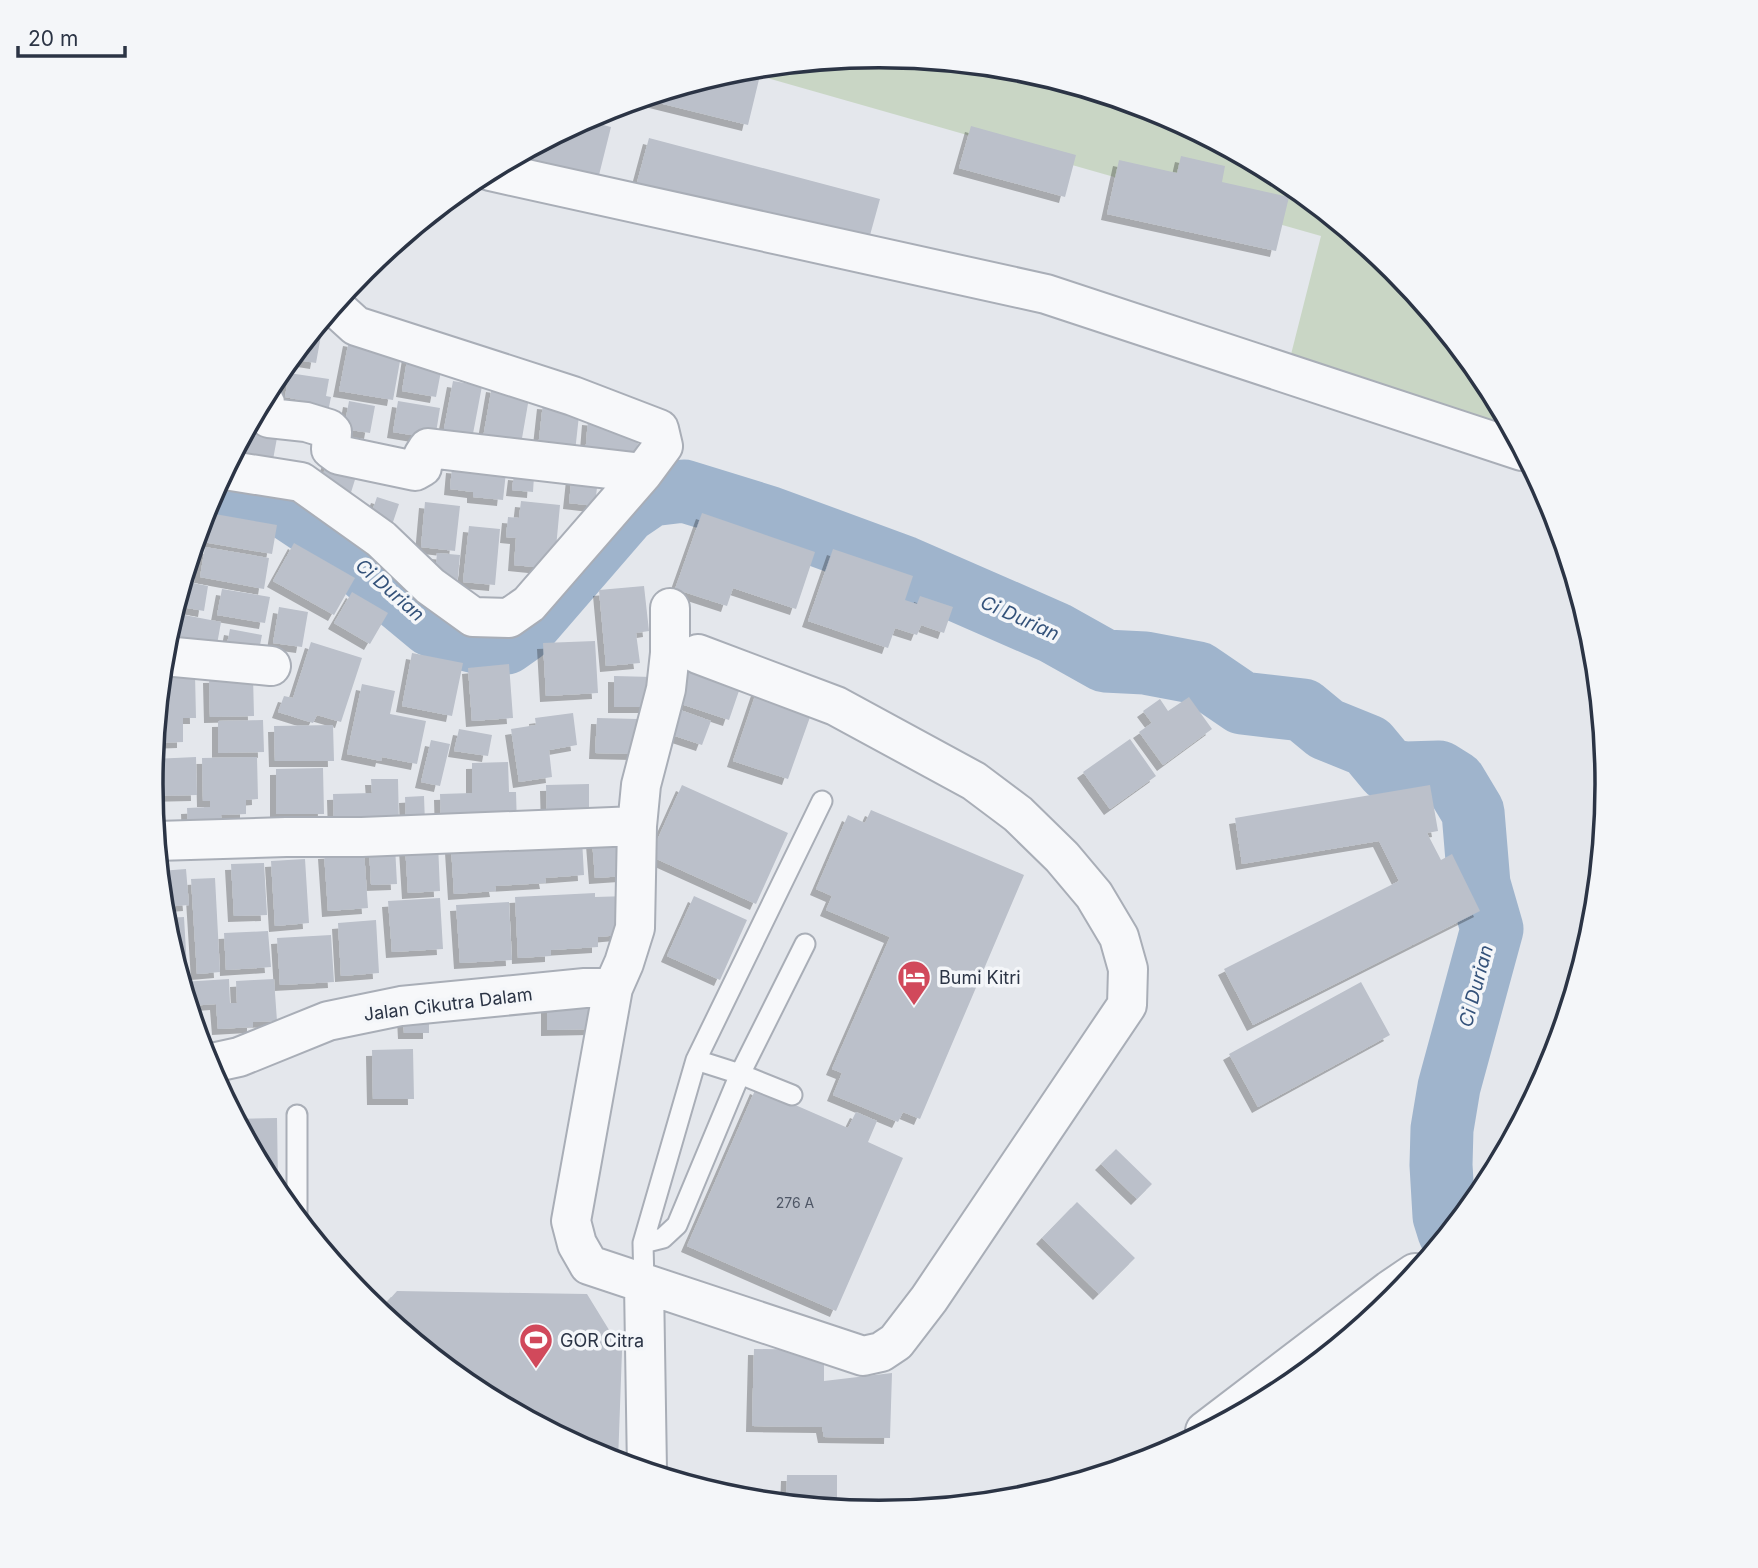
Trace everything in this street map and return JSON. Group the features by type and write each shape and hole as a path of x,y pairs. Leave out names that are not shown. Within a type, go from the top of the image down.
{"street":[{"path":"505,174 1046,293 1510,447"},
{"path":"235,472 302,482 381,539 430,586 473,617 509,618 529,604 643,473 663,446 659,429 573,396 356,326 341,312"},
{"path":"266,415 269,418 306,422 329,429 332,432 331,449 339,455 415,471 422,467 423,456 428,448 643,473"},
{"path":"670,608 670,653 666,689 642,785 637,826 635,928 614,988 571,1221 578,1244 589,1265 863,1356 881,1352 896,1342 929,1299 1127,1004 1128,969 1119,937 1094,895 1062,857 1018,814 974,781 836,706 698,654"},
{"path":"175,657 271,666"},
{"path":"166,841 362,837 637,826"},
{"name":"Jalan Cikutra Dalam","path":"219,1061 239,1057 328,1021 401,1006 585,988 614,988"},
{"path":"644,1284 647,1461"},
{"path":"1258,1391 1359,1315"}],"lane":[{"path":"644,1284 643,1243 696,1060 822,801"},
{"path":"643,1243 663,1238 677,1225 740,1074 805,944"},
{"path":"696,1060 792,1095"},
{"path":"297,1115 297,1200"}],"green space":[{"path":"879,68 972,74 1019,82 1109,106 1196,142 1237,164 1315,216 1385,278 1447,348 1502,432 1282,390 1321,236 765,78"}],"building":[{"path":"759,79 748,125 659,103"},
{"path":"602,125 611,127 598,179 526,161"},
{"path":"971,126 1076,155 1065,197 959,168"},
{"path":"649,138 880,199 867,246 636,186"},
{"path":"1181,156 1225,166 1222,182 1289,197 1276,251 1107,214 1119,160 1177,173"},
{"path":"321,336 316,363 302,361"},
{"path":"349,340 402,350 393,400 339,391"},
{"path":"408,354 443,361 436,397 402,391"},
{"path":"293,374 329,379 326,396 331,397 326,422 302,417 305,401 285,397 288,381"},
{"path":"453,381 482,386 472,439 443,434"},
{"path":"492,386 530,392 521,444 483,438"},
{"path":"349,401 375,406 370,433 344,429"},
{"path":"398,401 440,408 435,439 393,432"},
{"path":"543,403 580,406 575,452 538,448"},
{"path":"588,419 640,424 636,461 585,456"},
{"path":"260,424 279,427 272,465 241,460"},
{"path":"328,460 358,470 348,502 317,492"},
{"path":"452,467 506,472 503,500 473,497 473,492 450,489"},
{"path":"514,474 534,476 533,492 512,490"},
{"path":"572,475 598,478 595,506 569,503"},
{"path":"377,497 399,504 389,534 367,526"},
{"path":"521,501 560,505 554,569 514,565 516,538 506,537 508,517 519,518"},
{"path":"425,502 460,506 455,551 421,547"},
{"path":"702,513 815,552 796,609 733,588 727,606 675,589"},
{"path":"216,514 277,525 272,554 205,542"},
{"path":"469,526 500,529 495,585 463,582"},
{"path":"294,543 355,578 334,615 273,581"},
{"path":"205,547 269,558 264,589 200,577"},
{"path":"833,549 913,576 905,600 917,604 920,596 953,607 944,633 921,625 917,635 895,628 888,648 808,621"},
{"path":"437,553 460,555 457,587 434,585"},
{"path":"193,583 208,586 204,611 186,608"},
{"path":"644,586 649,631 636,633 640,663 606,666 599,590"},
{"path":"222,589 270,597 265,623 217,615"},
{"path":"352,592 388,613 370,644 334,623"},
{"path":"279,607 308,612 302,647 273,643"},
{"path":"184,615 221,622 216,650 177,642"},
{"path":"230,629 262,635 258,655 226,649"},
{"path":"595,641 598,693 546,696 543,643"},
{"path":"311,642 362,658 341,722 317,715 313,723 278,712 284,696 293,698"},
{"path":"412,653 463,663 452,716 402,706"},
{"path":"509,664 513,718 472,721 468,668"},
{"path":"691,664 742,682 729,720 678,703"},
{"path":"195,674 196,718 183,718 183,742 165,743 169,691 172,675"},
{"path":"253,676 254,716 210,717 209,677"},
{"path":"614,676 653,677 653,707 614,707"},
{"path":"362,684 395,691 390,714 426,721 417,764 382,757 381,761 347,754"},
{"path":"759,684 815,703 788,779 733,761"},
{"path":"1189,697 1212,729 1163,765 1139,732 1152,723 1143,711 1160,699 1168,711"},
{"path":"672,707 711,721 702,745 663,732"},
{"path":"573,713 577,745 549,750 552,777 519,782 511,729 536,725 535,718"},
{"path":"597,718 637,719 637,754 595,753"},
{"path":"263,720 264,752 218,753 218,721"},
{"path":"333,725 334,761 275,761 274,726"},
{"path":"459,729 492,735 488,756 454,751"},
{"path":"1130,739 1156,776 1110,809 1083,772"},
{"path":"431,740 450,744 440,786 421,782"},
{"path":"196,757 197,795 164,796 164,758"},
{"path":"257,757 258,799 246,800 246,814 221,815 222,830 188,831 187,808 210,807 210,801 203,801 202,758"},
{"path":"508,762 509,792 516,792 517,826 441,828 440,794 472,793 472,763"},
{"path":"323,768 324,814 276,814 276,769"},
{"path":"371,779 398,779 399,826 334,827 333,794 372,793"},
{"path":"589,784 589,819 547,820 546,785"},
{"path":"682,785 788,833 756,904 650,856"},
{"path":"1430,785 1438,831 1427,833 1441,860 1452,854 1480,911 1253,1025 1224,969 1399,881 1379,841 1242,864 1235,818"},
{"path":"424,796 425,823 406,823 405,797"},
{"name":"Bumi Kitri","path":"871,810 1024,875 920,1119 903,1112 898,1122 833,1095 842,1073 832,1069 890,937 826,910 832,896 816,889 848,815 865,823"},
{"path":"582,839 584,875 545,878 546,883 495,886 496,891 454,894 451,847"},
{"path":"622,839 624,876 595,878 592,840"},
{"path":"438,843 440,891 408,893 405,845"},
{"path":"395,846 397,884 371,885 369,848"},
{"path":"364,851 368,908 328,911 324,853"},
{"path":"305,859 309,923 275,926 271,861"},
{"path":"264,863 267,915 234,916 231,864"},
{"path":"186,869 189,905 174,906 168,870"},
{"path":"215,878 220,972 197,974 191,879"},
{"path":"595,893 595,897 628,896 630,934 598,937 598,947 551,950 551,956 518,958 515,897"},
{"path":"694,896 747,920 720,980 667,956"},
{"path":"440,898 443,949 392,952 388,901"},
{"path":"509,902 512,960 460,963 456,905"},
{"path":"176,917 184,917 187,964 177,924"},
{"path":"376,920 379,973 341,976 338,923"},
{"path":"268,931 271,967 226,970 224,933"},
{"path":"331,935 334,982 280,985 277,938"},
{"path":"229,979 230,1003 237,1003 236,981 274,979 277,1021 253,1022 253,1027 218,1029 216,1004 198,1005 192,981"},
{"path":"1361,982 1390,1035 1258,1107 1229,1054"},
{"path":"593,999 594,1029 547,1030 547,1000"},
{"path":"429,1013 429,1033 404,1033 403,1014"},
{"path":"413,1049 414,1099 373,1099 372,1050"},
{"path":"756,1088 848,1128 856,1112 877,1121 868,1142 903,1158 836,1311 687,1246"},
{"path":"277,1118 278,1172 259,1142 247,1119"},
{"path":"1116,1149 1152,1184 1137,1199 1101,1164"},
{"path":"1077,1202 1135,1258 1099,1294 1042,1238"},
{"name":"GOR Citra","path":"397,1291 587,1294 622,1351 618,1450 562,1426 481,1379 443,1352 386,1303"},
{"path":"754,1349 824,1350 824,1381 892,1373 890,1438 824,1437 822,1427 752,1426"},
{"path":"787,1475 837,1475 837,1498 786,1494"}],"waterway":[{"name":"Ci Durian","path":"223,498 284,506 326,534 431,625 460,638 485,644 506,643 523,631 626,512 651,495 684,491 768,517 904,567 1055,633 1105,661 1145,663 1198,673 1242,703 1303,710 1326,729 1368,746 1388,770 1406,773 1439,772 1455,782 1473,812 1479,884 1492,929 1449,1087 1442,1129 1441,1165 1446,1222"}],"place":[{"name":"Bumi Kitri","path":"914,1007"},
{"name":"GOR Citra","path":"536,1370"}]}
